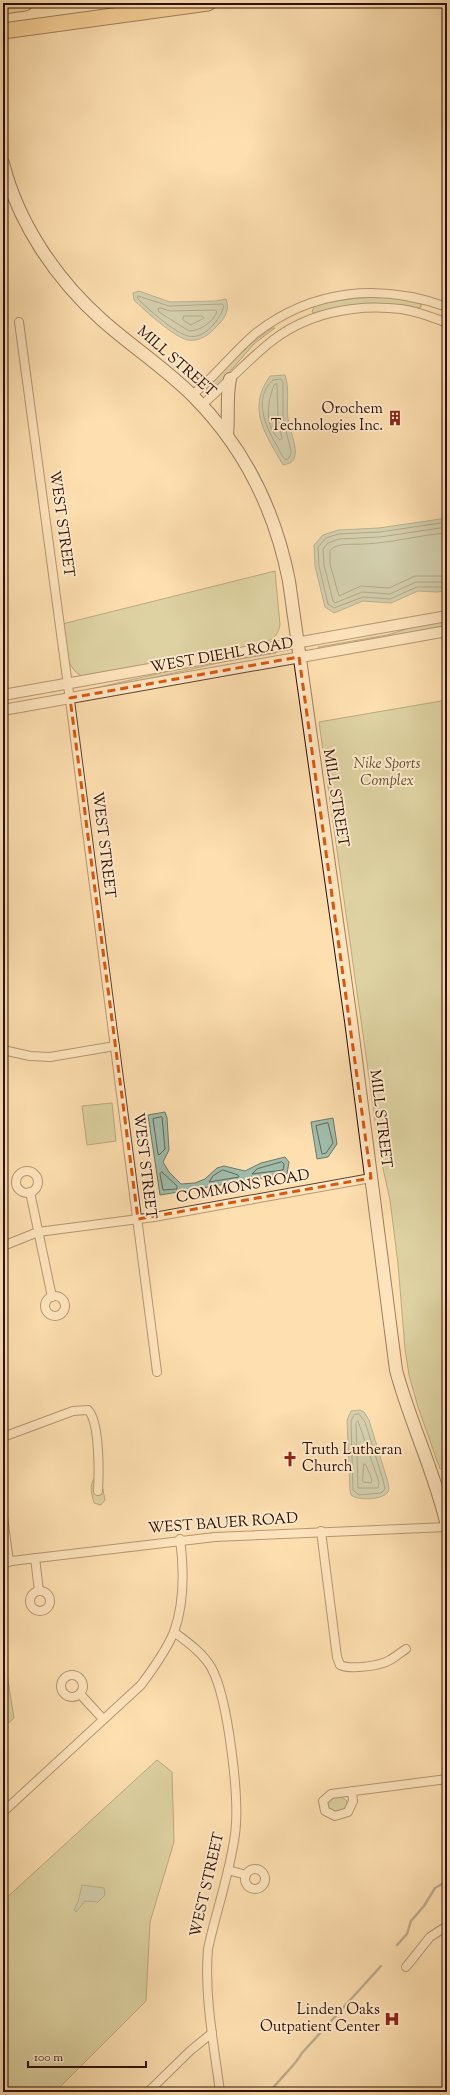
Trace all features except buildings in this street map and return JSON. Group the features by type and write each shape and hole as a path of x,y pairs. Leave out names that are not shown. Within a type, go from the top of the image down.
{"highway":[{"path":"3,6 25,3"},
{"path":"3,31 208,3"}],"main road":[{"name":"MILL STREET","path":"3,163 21,214 55,270 102,320 202,405 227,435 249,469 269,508 277,532 289,581 396,1370 402,1394 437,1490 447,1527"},
{"path":"227,435 228,419 226,402 230,379"}],"street":[{"path":"192,395 256,334 285,314 327,298 348,293 376,292 404,294 447,307"},
{"path":"202,405 267,344 292,328 313,318 360,308 401,309 447,323"},
{"name":"WEST STREET","path":"19,322 70,698 157,1372"},
{"name":"WEST DIEHL ROAD","path":"3,695 447,616"},
{"name":"WEST DIEHL ROAD","path":"3,710 447,631"},
{"path":"3,1050 30,1056 50,1057 115,1046"},
{"name":"COMMONS ROAD","path":"3,1246 38,1232 138,1220 371,1178"},
{"path":"30,1192 52,1296"},
{"path":"3,1437 74,1411 88,1410 94,1418 100,1466 98,1491"},
{"path":"3,1517 6,1562"},
{"name":"WEST BAUER ROAD","path":"6,1562 180,1540 321,1531 447,1527"},
{"path":"321,1531 337,1657 340,1665 348,1668 377,1664 389,1661 406,1649"},
{"path":"3,1812 141,1685 157,1663 174,1632 180,1602 182,1576 180,1540"},
{"path":"35,1558 40,1591"},
{"name":"WEST STREET","path":"174,1632 192,1645 205,1658 216,1676 222,1693 236,1797 236,1832 208,1949 206,1978 220,2092"},
{"path":"80,1694 103,1719"},
{"path":"352,1791 447,1778"},
{"path":"228,1870 246,1875"},
{"path":"406,1966 430,1937 447,1926"},
{"path":"148,2092 190,2051 212,2033"}],"highlighted area":[{"path":"299,657 371,1178 138,1219 70,698"}],"green space":[{"path":"389,297 421,303 421,307 417,309 404,306 366,304 341,307 315,313 312,312 314,306 342,300"},
{"path":"272,328 275,328 255,343 217,386 205,391 210,383 252,343"},
{"path":"275,571 280,625 276,635 265,643 82,676 76,672 69,661 66,653 62,624"},
{"path":"447,620 447,627 319,649 318,647 387,635 427,623"},
{"path":"273,651 276,653 223,662 125,684 86,690 206,663"},
{"name":"Nike Sports Complex","path":"447,700 447,1468 440,1469 418,1407 409,1375 390,1200 380,1155 319,722"},
{"path":"112,1103 116,1141 87,1145 82,1106"},
{"path":"94,1479 101,1480 105,1500 101,1505 94,1503 93,1500 91,1487"},
{"path":"3,1665 6,1668 14,1718 3,1728"},
{"path":"157,1760 172,1772 174,1842 150,1922 146,2001 55,2092 3,2092 3,1901"},
{"path":"342,1797 347,1801 344,1809 336,1811 329,1808 328,1805 330,1798"}],"water":[{"path":"139,291 170,302 216,301 226,299 227,310 222,320 208,334 201,339 188,340 168,329 152,317 134,300 133,293"},
{"path":"285,375 287,386 288,419 295,444 295,455 292,461 283,465 265,432 259,411 263,388 270,376"},
{"path":"447,518 447,591 418,591 391,603 363,601 334,613 325,607 315,566 314,545 323,535 338,530 379,528"},
{"path":"165,1112 167,1118 169,1150 163,1162 169,1172 181,1184 195,1183 205,1179 217,1168 224,1166 245,1171 261,1163 285,1157 289,1162 287,1174 160,1195 148,1115"},
{"path":"333,1118 337,1144 328,1157 317,1159 311,1122"},
{"path":"360,1410 364,1412 369,1420 389,1486 388,1492 385,1495 370,1499 354,1497 351,1495 350,1491 347,1420 351,1411"},
{"path":"82,1885 104,1888 105,1895 98,1902 85,1901 76,1912 74,1910 78,1902"}],"waterway":[{"path":"397,1945 407,1934 411,1921 424,1906 435,1888 447,1881"},
{"path":"270,2092 302,2053 381,1966"}],"place":[{"name":"Orochem Technologies Inc.","path":"395,418"},
{"name":"Truth Lutheran Church","path":"290,1459"},
{"name":"Linden Oaks Outpatient Center","path":"392,2019"}]}
